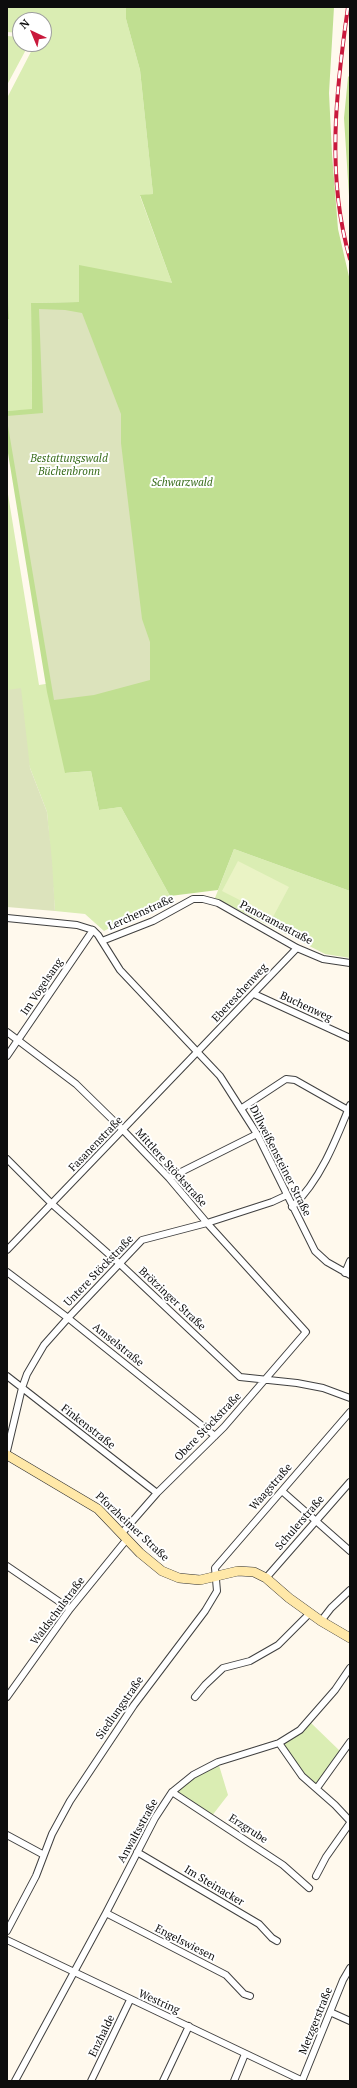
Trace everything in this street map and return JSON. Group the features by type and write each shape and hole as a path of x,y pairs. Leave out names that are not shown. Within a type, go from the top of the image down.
{"main road":[{"name":"Pforzheimer Straße","path":"7,1455 87,1501 109,1519 152,1564 171,1575 190,1580 215,1578 245,1571 254,1572 266,1578 321,1621 350,1638"}],"street":[{"name":"Lerchenstraße","path":"7,918 77,925 93,930 102,941 153,921 193,899"},
{"name":"Panoramastraße","path":"193,899 210,900 218,903 297,948 323,958 350,963"},
{"name":"Im Vogelsang","path":"7,1056 93,930"},
{"name":"Dillweißensteiner Straße","path":"102,941 120,970 220,1076 242,1108 257,1134 315,1251 327,1262 347,1274"},
{"name":"Ebereschenweg","path":"198,1052 297,948"},
{"name":"Buchenweg","path":"254,994 350,1038"},
{"name":"Mittlere Stöckstraße","path":"7,1032 76,1084 123,1130 169,1178 207,1223 306,1332"},
{"name":"Fasanenstraße","path":"7,1250 198,1052"},
{"path":"242,1108 286,1079 295,1080 349,1108 328,1157 300,1200 292,1207"},
{"path":"169,1178 257,1134"},
{"name":"Brötzinger Straße","path":"7,1159 52,1204 120,1264 240,1377 297,1383 323,1388 350,1398"},
{"name":"Untere Stöckstraße","path":"7,1451 22,1388 27,1374 44,1345 142,1240 207,1223 272,1202 287,1195"},
{"path":"347,1274 350,1261"},
{"name":"Amselstraße","path":"7,1272 68,1318 215,1436"},
{"name":"Obere Stöckstraße","path":"125,1536 157,1494 215,1436 266,1380 306,1332"},
{"name":"Finkenstraße","path":"7,1376 157,1494"},
{"name":"Waagstraße","path":"215,1578 215,1568 350,1412"},
{"name":"Schulerstraße","path":"266,1578 350,1482"},
{"path":"282,1490 350,1551"},
{"name":"Waldschulstraße","path":"7,1697 70,1609 125,1536"},
{"path":"7,1566 70,1609"},
{"name":"Siedlungstraße","path":"7,1931 36,1876 44,1855 70,1801 142,1693 205,1611 217,1591 215,1578"},
{"path":"321,1621 331,1608 350,1590"},
{"path":"195,1697 223,1668 250,1661 278,1645 310,1613"},
{"name":"Anwaltsstraße","path":"24,2081 16,2079 106,1914 155,1818 172,1792 193,1776 218,1762 278,1743 300,1730 310,1721 335,1690 350,1668"},
{"path":"317,1788 350,1742"},
{"path":"278,1743 302,1776 317,1788 350,1822 326,1857 316,1876"},
{"name":"Erzgrube","path":"172,1792 283,1864 309,1888"},
{"path":"7,1835 44,1855"},
{"name":"Im Steinacker","path":"137,1852 259,1924 272,1938 277,1941"},
{"name":"Engelswiesen","path":"106,1914 226,1975 244,1994 250,1996"},
{"name":"Westring","path":"7,1940 130,2000 189,2026 303,2081"},
{"name":"Metzgerstraße","path":"303,2081 330,2012 350,1968"},
{"name":"Enzhalde","path":"91,2081 130,2000"},
{"path":"330,2012 350,2021"},
{"path":"163,2081 189,2026"},
{"path":"234,2081 245,2054"}],"green space":[{"path":"7,7 126,7 126,19 140,70 153,194 140,196 172,283 79,302 31,303 32,410 7,411 7,320 9,319 7,256 7,98 31,52 52,52 52,12 12,12 12,32 7,32"},
{"name":"Schwarzwald","path":"126,7 334,7 329,93 332,154 338,229 350,281 350,891 234,849 218,890 170,896 121,807 99,810 91,771 65,773 47,692 7,447 7,411 32,409 31,303 79,302 79,265 172,283 140,195 153,194 140,70 126,19"},
{"path":"7,36 12,36 12,52 25,52 7,85"},
{"path":"350,75 350,212 344,118 348,77"},
{"path":"7,256 9,319 7,320"},
{"name":"Bestattungswald Büchenbronn","path":"39,309 65,310 82,313 121,414 121,443 142,619 150,642 150,680 94,695 54,700 7,420 7,416 43,413"},
{"path":"7,488 39,685 52,683 66,773 91,771 99,810 121,807 170,896 104,931 85,914 55,911 47,812 30,768 7,690"},
{"path":"21,688 30,768 47,812 55,911 7,907 7,690"},
{"path":"234,849 350,891 350,958 325,954 215,898"},
{"path":"238,861 289,887 273,917 222,891"},
{"path":"309,1721 342,1753 317,1788 302,1776 279,1743"},
{"path":"218,1762 228,1795 211,1817 172,1792"}],"railway":[{"path":"348,7 337,102 336,165 338,197 350,259"}]}
